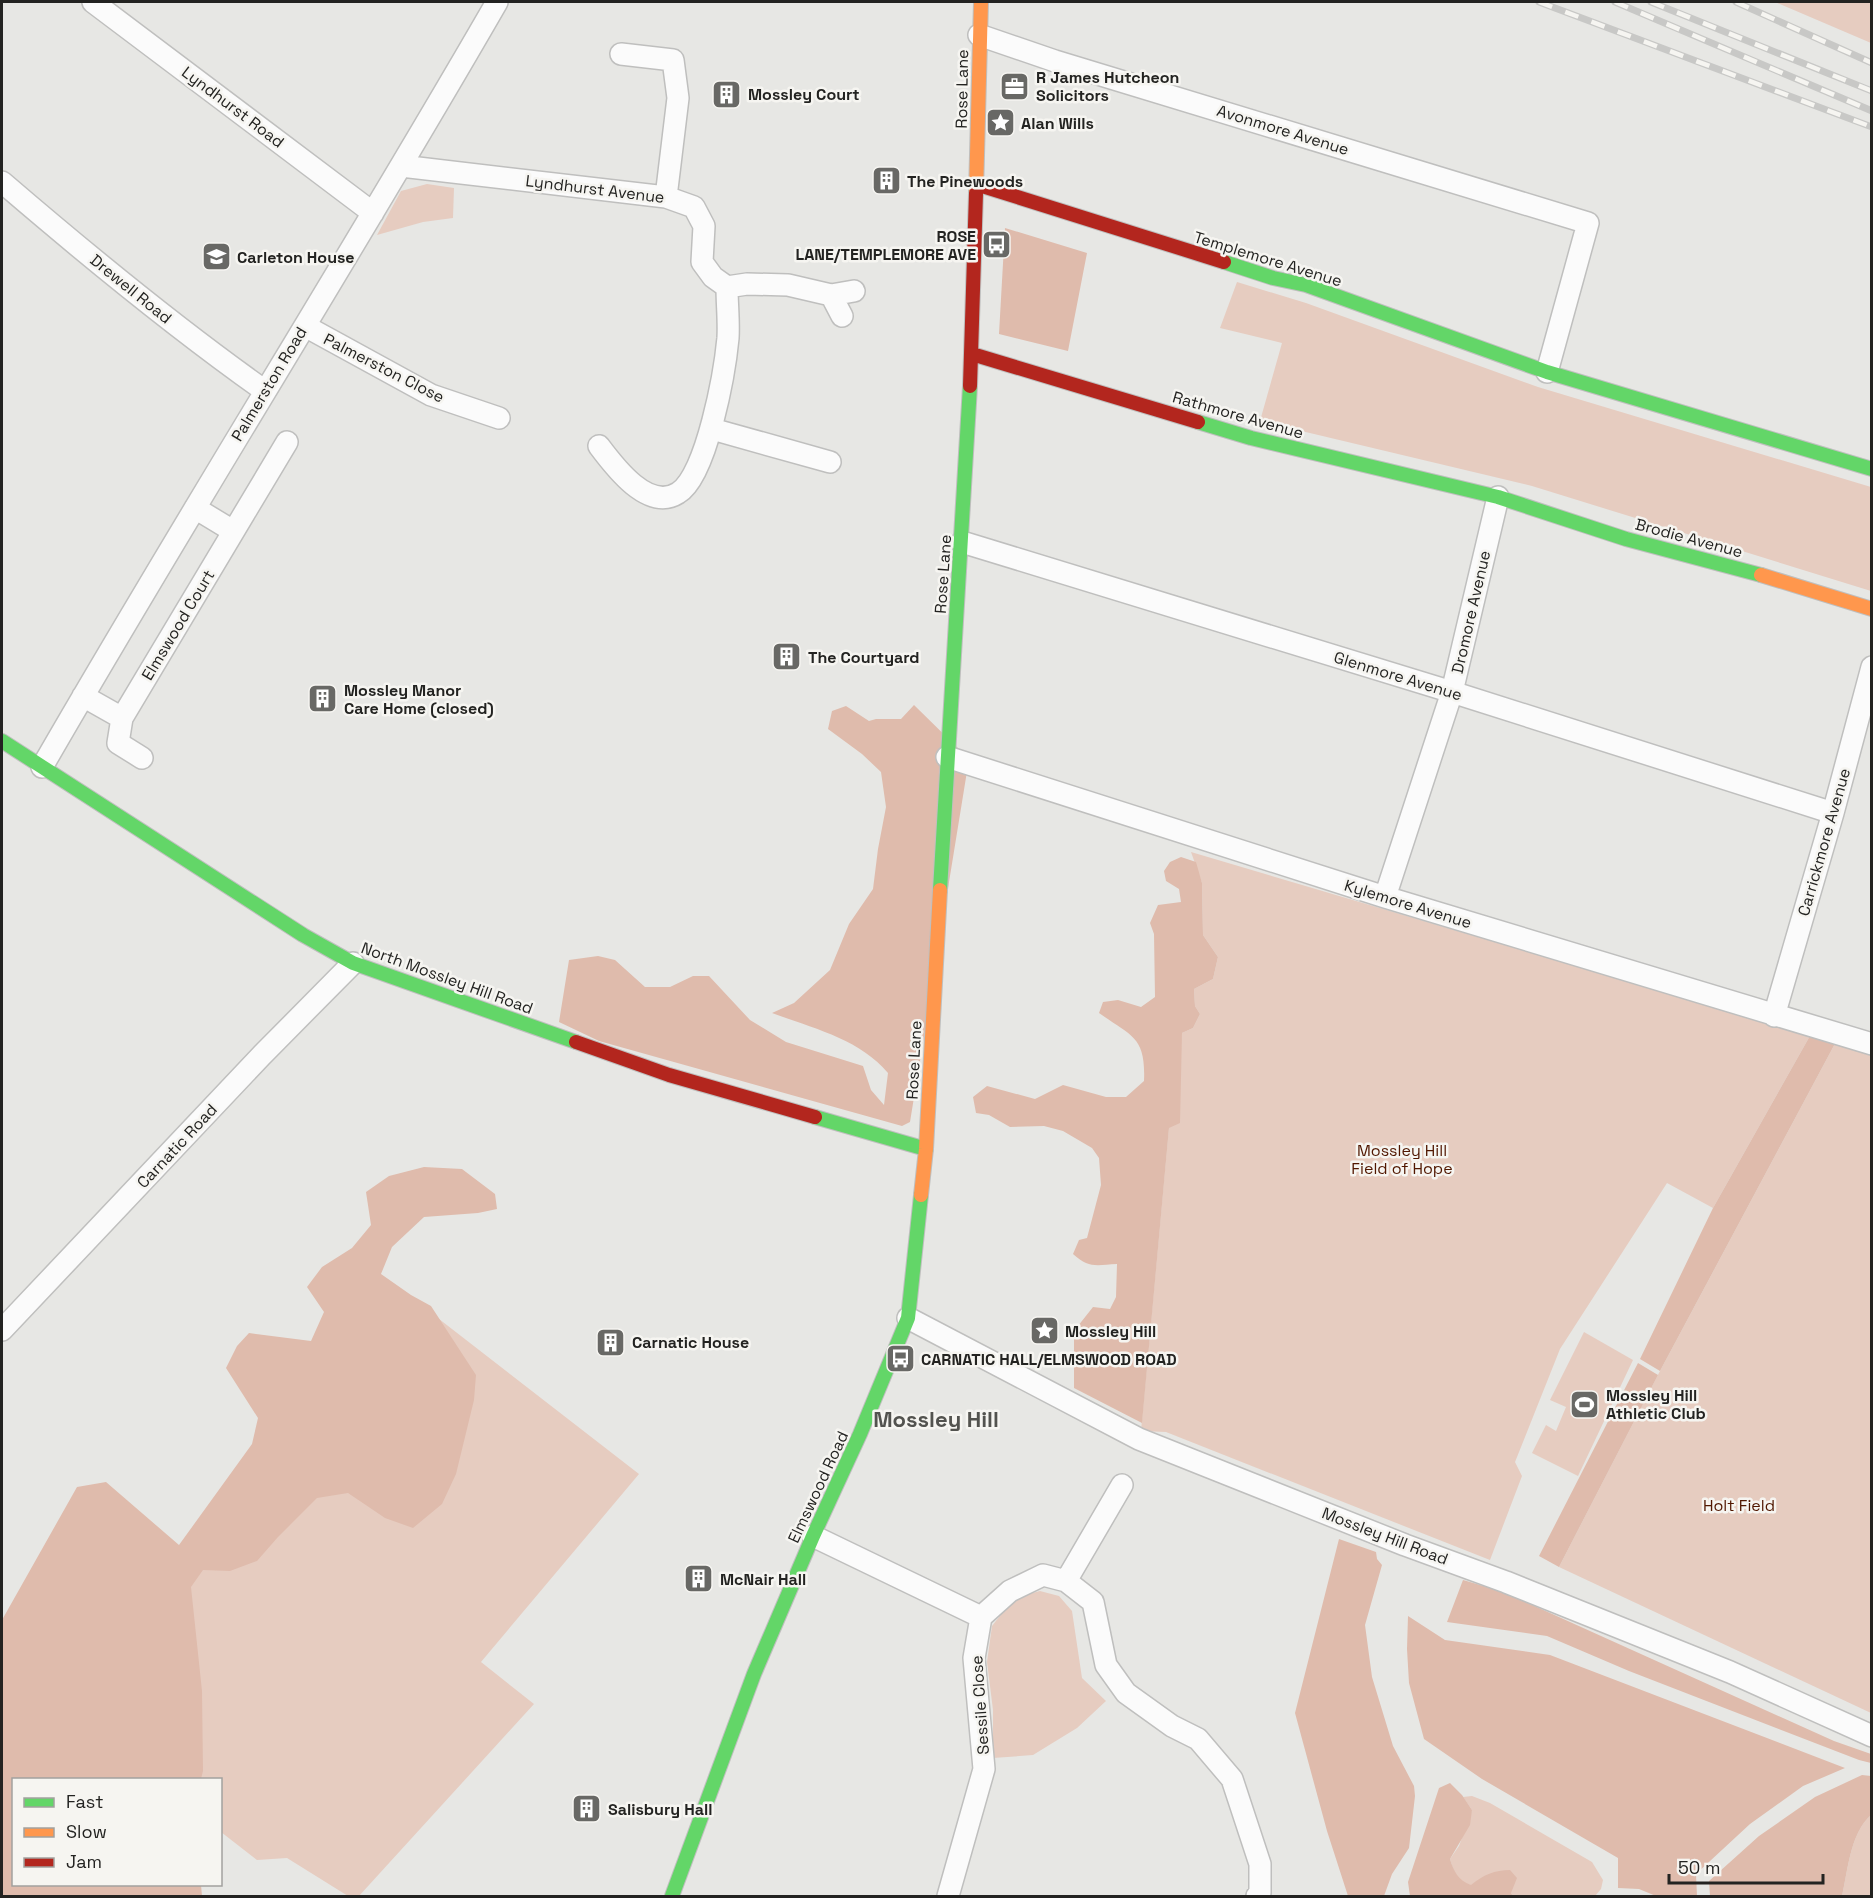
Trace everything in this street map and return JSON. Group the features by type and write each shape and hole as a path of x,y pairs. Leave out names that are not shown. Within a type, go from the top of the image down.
{"street":[{"name":"Lyndhurst Road","path":"93,2 373,213"},
{"name":"Palmerston Road","path":"42,766 497,2"},
{"name":"Rose Lane","path":"926,1149 972,354 981,2"},
{"name":"Avonmore Avenue","path":"979,35 1055,61 1587,223 1547,372"},
{"path":"621,54 673,60 678,98 666,196"},
{"name":"Lyndhurst Avenue","path":"401,166 666,196 694,207 704,226 702,262 712,277 727,287"},
{"name":"Drewell Road","path":"2,182 147,304 213,355 265,391"},
{"name":"Templemore Avenue","path":"976,184 1273,278 1306,285 1547,372"},
{"path":"599,446 614,467 637,489 660,498 678,494 690,481 712,429 728,338 727,287 747,284 788,285 831,295 854,291"},
{"path":"831,295 842,316"},
{"name":"Palmerston Close","path":"305,326 431,395 499,418"},
{"name":"Rathmore Avenue","path":"972,354 1251,438 1498,497"},
{"path":"1547,372 1872,469"},
{"path":"712,429 830,462"},
{"name":"Elmswood Court","path":"122,718 287,442"},
{"name":"Brodie Avenue","path":"1498,497 1626,538 1758,574 1872,609"},
{"name":"Dromore Avenue","path":"1385,897 1452,693 1498,497"},
{"path":"195,508 233,531"},
{"name":"Glenmore Avenue","path":"962,542 1833,813"},
{"name":"Carrickmore Avenue","path":"1774,1016 1833,813 1872,667"},
{"path":"82,696 122,718 118,743 142,758"},
{"name":"North Mossley Hill Road","path":"2,741 303,935 353,963 669,1075 926,1149"},
{"name":"Kylemore Avenue","path":"947,757 1385,897 1872,1044"},
{"name":"Carnatic Road","path":"2,1330 262,1055 353,963"},
{"name":"Elmswood Road","path":"672,1896 754,1674 860,1434 908,1318 926,1149"},
{"name":"Mossley Hill Road","path":"908,1318 1138,1439 1730,1672 1872,1736"},
{"path":"1066,1581 1122,1485"},
{"path":"813,1536 981,1617 1010,1591 1043,1575 1066,1581 1093,1602 1106,1665 1126,1693 1172,1726 1198,1738 1232,1779 1260,1864 1260,1893 1257,1896"},
{"name":"Sessile Close","path":"948,1896 984,1769 974,1658 981,1617"}],"green space":[{"path":"1775,2 1871,2 1871,43"},
{"path":"427,184 454,188 453,218 423,222 377,235 401,191"},
{"path":"1237,282 1306,303 1538,387 1871,487 1871,591 1532,486 1260,421 1282,343 1220,328"},
{"name":"Mossley Hill Field of Hope","path":"1191,852 1811,1034 1713,1208 1667,1183 1560,1349 1515,1462 1522,1476 1490,1560 1166,1432 1141,1431 1170,1116 1182,1033 1193,1028 1200,1014 1195,1006 1194,989 1213,979 1218,957 1203,935 1202,883"},
{"name":"Holt Field","path":"1838,1038 1871,1049 1871,1713 1559,1567 1660,1371"},
{"path":"421,1305 639,1474 481,1662 534,1704 359,1896 348,1896 287,1858 257,1860 222,1833 222,1778 190,1778 163,1586"},
{"name":"Mossley Hill Athletic Club","path":"1584,1332 1633,1360 1578,1476 1532,1453 1546,1425 1556,1431 1566,1407 1550,1400"},
{"path":"1040,1591 1059,1596 1072,1611 1082,1678 1106,1701 1077,1728 1033,1755 993,1758 993,1710 987,1662 992,1626 1014,1598"},
{"path":"1472,1796 1490,1803 1592,1862 1603,1880 1601,1889 1595,1896 1513,1896 1511,1893 1464,1883 1455,1873 1450,1859 1459,1846 1472,1810 1463,1797"},
{"path":"1871,1815 1871,1896 1842,1896 1854,1842 1858,1832"}],"shaded area":[{"path":"1005,228 1087,253 1068,351 999,334"},
{"path":"914,705 969,759 910,1122 902,1126 599,1041 559,1022 569,960 598,956 615,960 645,987 670,987 693,976 709,976 750,1020 786,1042 863,1066 871,1090 884,1105 888,1073 877,1061 850,1043 772,1013 794,1003 830,970 849,924 873,889 886,807 881,772 862,754 828,729 832,711 846,706 869,721 901,719"},
{"path":"1181,857 1196,862 1202,883 1203,935 1218,957 1213,979 1194,989 1195,1006 1200,1014 1193,1028 1182,1033 1180,1123 1169,1128 1142,1423 1074,1388 1074,1331 1093,1307 1110,1309 1116,1297 1117,1264 1089,1264 1073,1254 1079,1240 1087,1238 1101,1185 1099,1158 1092,1148 1063,1131 1044,1126 1010,1127 989,1115 976,1113 973,1097 987,1086 1035,1099 1063,1085 1106,1097 1126,1097 1144,1081 1144,1066 1139,1046 1128,1033 1099,1013 1103,1002 1118,1000 1141,1007 1155,997 1154,934 1150,923 1158,905 1181,902 1179,889 1166,881 1164,871 1170,862"},
{"path":"1811,1034 1838,1038 1660,1371 1640,1359 1713,1208"},
{"path":"424,1167 462,1169 495,1194 497,1209 478,1213 424,1217 392,1247 381,1274 431,1306 476,1375 474,1400 456,1474 442,1504 413,1528 385,1518 348,1493 317,1498 257,1561 230,1571 203,1570 191,1587 202,1691 201,1778 12,1778 12,1886 201,1886 202,1896 2,1896 2,1620 77,1487 106,1482 179,1545 252,1444 258,1418 226,1368 237,1346 249,1333 311,1341 324,1312 307,1287 322,1267 352,1248 371,1225 366,1192 389,1176"},
{"path":"1638,1363 1658,1375 1559,1567 1539,1556"},
{"path":"1339,1539 1376,1552 1377,1559 1382,1565 1365,1625 1372,1677 1393,1746 1414,1786 1415,1796 1409,1848 1392,1874 1384,1896 1348,1896 1327,1831 1295,1713"},
{"path":"1463,1580 1501,1591 1834,1741 1871,1754 1871,1763 1629,1671 1547,1636 1447,1622"},
{"path":"1408,1616 1445,1640 1550,1655 1845,1768 1803,1786 1750,1824 1696,1874 1697,1896 1656,1896 1639,1889 1618,1888 1618,1858 1482,1779 1424,1739 1409,1683"},
{"path":"1862,1775 1871,1776 1871,1815 1858,1832 1854,1842 1842,1896 1710,1896 1709,1881 1759,1836 1815,1797"},
{"path":"1450,1783 1472,1810 1470,1825 1450,1859 1455,1872 1463,1881 1471,1885 1489,1874 1510,1870 1517,1878 1511,1893 1513,1896 1410,1896 1408,1882 1439,1788"}],"railway":[{"path":"1539,2 1872,127"},
{"path":"1615,2 1872,111"},
{"path":"1651,2 1872,91"},
{"path":"1736,2 1872,63"}],"traffic: fast":[{"path":"1224,262 1273,278 1306,285 1547,372 1872,469"},
{"path":"940,890 970,386"},
{"path":"1198,422 1251,438 1498,497 1626,539 1761,575"},
{"path":"2,741 303,935 353,963 576,1042"},
{"path":"815,1117 926,1149"},
{"path":"672,1896 754,1674 860,1434 908,1318 921,1195"}],"traffic: slow":[{"path":"976,193 981,2"},
{"path":"1761,575 1872,609"},
{"path":"921,1195 926,1149 940,890"}],"traffic: jam":[{"path":"976,184 1224,262"},
{"path":"970,386 976,193"},
{"path":"972,354 1198,422"},
{"path":"576,1042 669,1075 815,1117"}],"place":[{"name":"R James Hutcheon Solicitors","path":"1015,86"},
{"name":"Mossley Court","path":"727,94"},
{"name":"Alan Wills","path":"1000,123"},
{"name":"The Pinewoods","path":"886,181"},
{"name":"ROSE LANE/TEMPLEMORE AVE","path":"997,245"},
{"name":"Carleton House","path":"216,257"},
{"name":"The Courtyard","path":"787,657"},
{"name":"Mossley Manor Care Home (closed)","path":"323,699"},
{"name":"Mossley Hill","path":"1044,1331"},
{"name":"Carnatic House","path":"611,1342"},
{"name":"CARNATIC HALL/ELMSWOOD ROAD","path":"900,1359"},
{"name":"Mossley Hill Athletic Club","path":"1585,1404"},
{"name":"McNair Hall","path":"699,1579"},
{"name":"Salisbury Hall","path":"587,1809"}],"district":[{"name":"Mossley Hill","path":"936,1419"}]}
